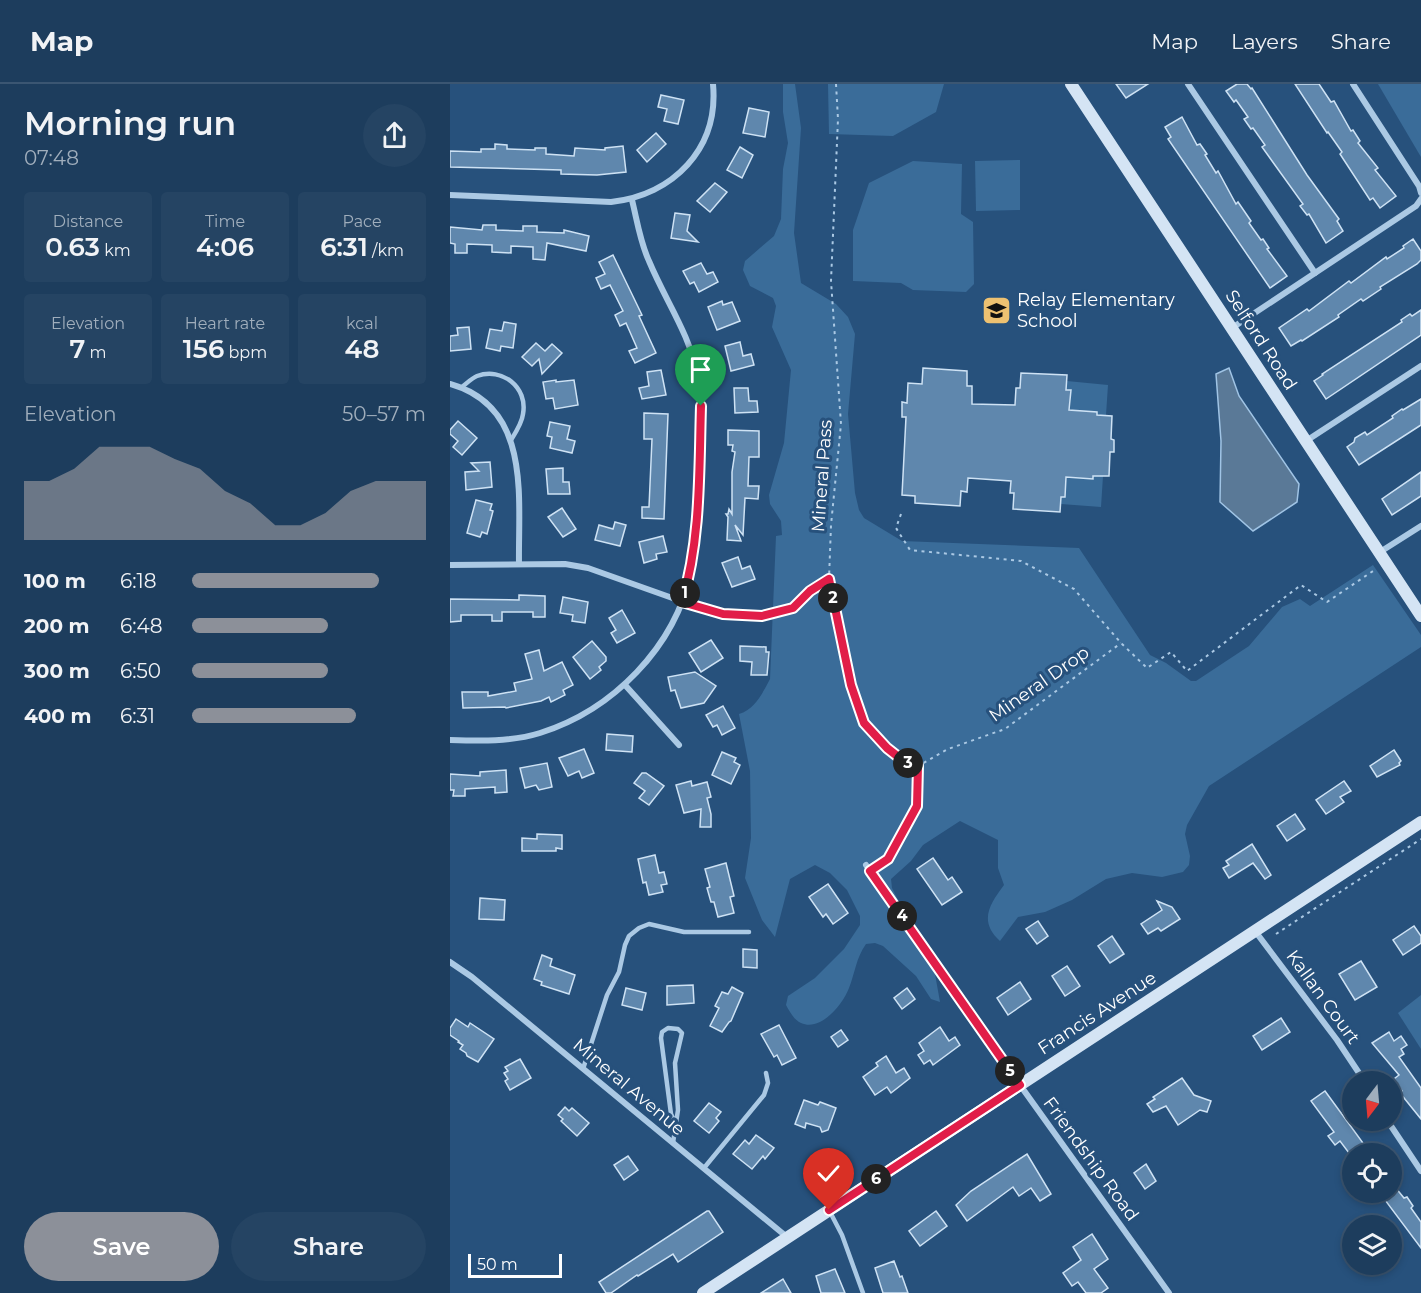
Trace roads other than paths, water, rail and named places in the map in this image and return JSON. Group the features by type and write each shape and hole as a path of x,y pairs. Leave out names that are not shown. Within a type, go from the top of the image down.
{"street":[{"path":"450,195 587,203 632,200 653,192 673,179 699,150 712,110 713,84"},
{"name":"Selford Road","path":"1071,84 1421,616"},
{"path":"1188,84 1315,273"},
{"path":"1353,84 1419,186 1421,193"},
{"path":"1232,329 1416,206 1421,199"},
{"path":"450,740 512,739 540,733 590,709 625,685 646,664 682,602 691,573 695,546 701,406 699,379 682,325 647,258 632,200"},
{"path":"1306,441 1421,366"},
{"path":"450,384 462,387 478,396 493,409 504,424 511,440 518,473 519,564"},
{"path":"1383,558 1421,526"},
{"path":"450,565 565,564 588,568 682,602 723,614 762,616"},
{"path":"625,685 679,745"},
{"name":"Francis Avenue","path":"703,1293 1421,822"},
{"name":"Friendship Road","path":"868,868 1169,1293"},
{"name":"Kallan Court","path":"1255,930 1358,1071"},
{"name":"Mineral Avenue","path":"450,962 472,977 787,1237"},
{"path":"1394,1131 1421,1171"}],"lane":[{"path":"462,387 475,377 485,374 497,375 517,385 522,395 524,414 511,440"},
{"path":"583,1069 607,995 619,972 625,945 629,936 639,927 649,924 684,932 748,932"},
{"path":"673,1143 676,1125 678,1094 675,1063 682,1033 678,1029 668,1028 662,1032 661,1038 671,1114 676,1125"},
{"path":"704,1168 764,1095 768,1083 766,1073"},
{"path":"829,1210 842,1235 863,1293"}],"place":[{"name":"Relay Elementary School","path":"996,310"}]}
